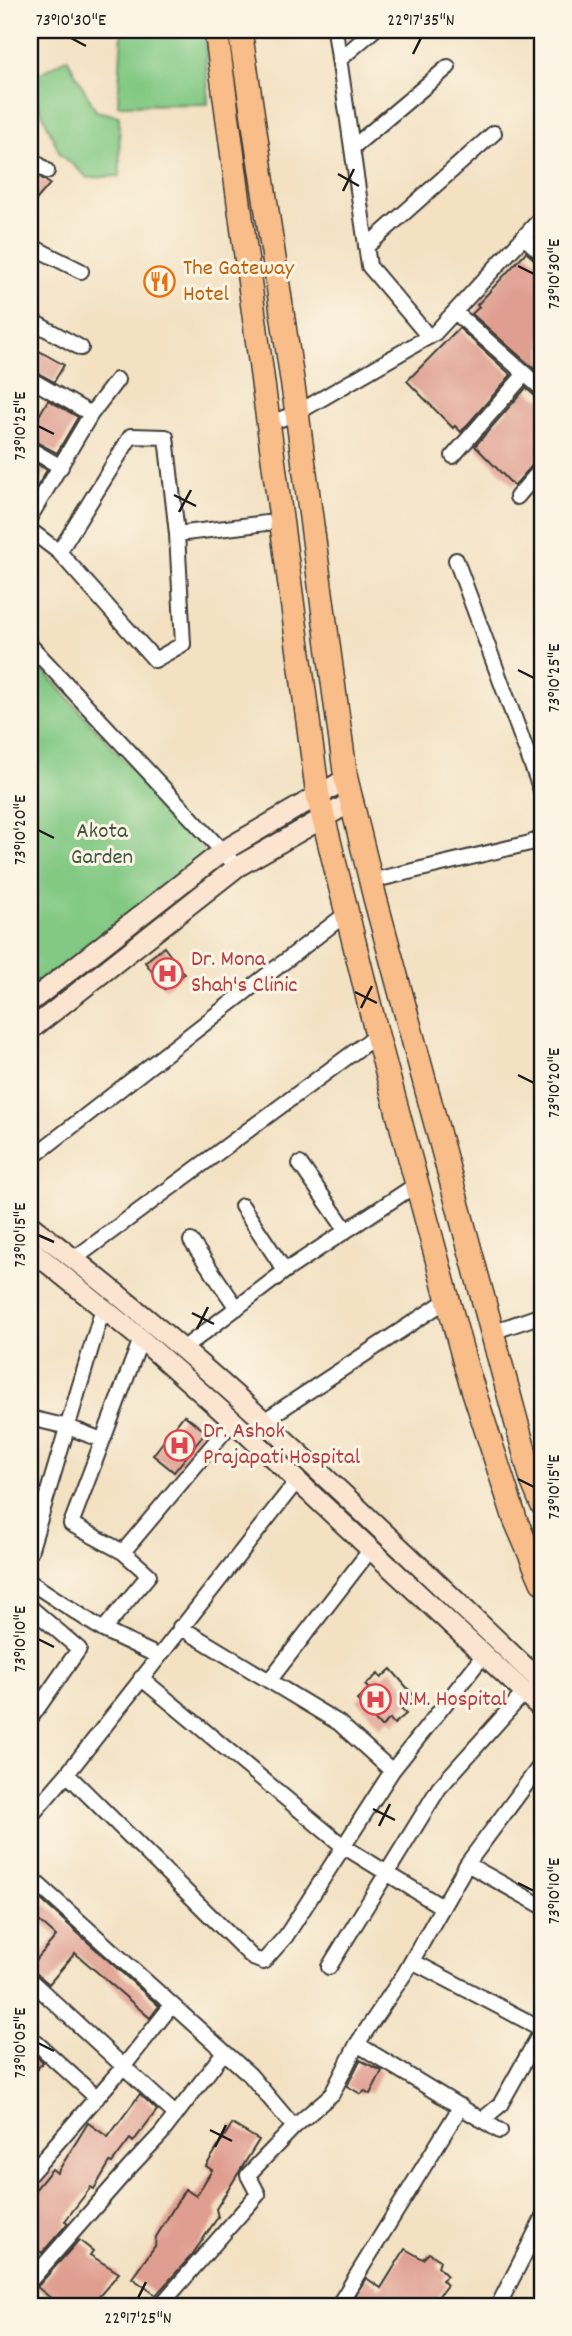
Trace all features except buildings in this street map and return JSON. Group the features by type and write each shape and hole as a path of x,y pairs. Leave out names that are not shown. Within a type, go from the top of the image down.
{"main road":[{"path":"216,30 320,806 377,1035 466,1367 515,1519 542,1582"},
{"path":"240,30 349,790 532,1480 542,1503"},
{"path":"30,1002 223,851 349,790"},
{"path":"30,1030 237,867 320,806"},
{"path":"75,965 88,984"},
{"path":"30,1225 184,1348 265,1420 542,1683"},
{"path":"30,1249 141,1339 233,1421 542,1709"}],"street":[{"path":"335,30 369,266 429,337"},
{"path":"339,60 374,30"},
{"path":"352,148 448,67"},
{"path":"366,247 494,133"},
{"path":"30,158 47,171"},
{"path":"270,423 297,413 435,334 542,216"},
{"path":"524,237 542,254"},
{"path":"30,253 33,247 81,271"},
{"path":"455,312 542,389"},
{"path":"30,320 81,348"},
{"path":"453,456 524,375"},
{"path":"30,379 91,414"},
{"path":"30,517 91,414 117,380"},
{"path":"30,530 59,552 155,660 183,644 177,534 166,437 131,436 59,552"},
{"path":"30,449 61,467"},
{"path":"517,497 542,468"},
{"path":"177,534 283,521"},
{"path":"456,560 542,793"},
{"path":"30,645 237,867"},
{"path":"371,881 542,838"},
{"path":"30,1159 347,913"},
{"path":"74,1259 377,1035"},
{"path":"300,1164 346,1230"},
{"path":"184,1348 285,1271 417,1184"},
{"path":"242,1206 285,1271"},
{"path":"191,1241 237,1308"},
{"path":"265,1420 447,1300"},
{"path":"30,1552 103,1308"},
{"path":"492,1332 542,1315"},
{"path":"103,1630 149,1575 123,1552 71,1524 141,1339"},
{"path":"30,1418 68,1427 102,1440"},
{"path":"123,1552 233,1421"},
{"path":"30,1816 67,1774 296,1482"},
{"path":"270,1681 371,1549"},
{"path":"30,1582 103,1630 158,1656"},
{"path":"30,1607 79,1649 30,1719"},
{"path":"180,1627 339,1723 392,1771"},
{"path":"67,1774 253,1958 263,1962 286,1936 392,1771 484,1656"},
{"path":"141,1678 343,1846 442,1907"},
{"path":"329,1967 439,1788 524,1693"},
{"path":"160,2306 258,2194 248,2175 294,2127 332,2094 357,2044 412,1961 467,1864 542,1763"},
{"path":"467,1864 542,1906"},
{"path":"30,1877 250,2075 294,2127"},
{"path":"412,1961 542,2030 500,2105 482,2120"},
{"path":"30,1980 176,2115"},
{"path":"30,2174 97,2098 172,2006"},
{"path":"30,2037 97,2098"},
{"path":"357,2044 500,2131"},
{"path":"30,2281 130,2166 162,2134 224,2052"},
{"path":"339,2306 461,2106"},
{"path":"498,2306 542,2220"}],"green space":[{"path":"122,30 205,30 208,104 118,105"},
{"path":"67,58 96,111 119,116 120,176 88,178 60,154 30,85 30,79"},
{"name":"Akota Garden","path":"30,655 210,856 30,995"}],"place":[{"name":"The Gateway Hotel","path":"160,282"},
{"name":"Dr. Mona Shah's Clinic","path":"168,973"},
{"name":"Dr. Ashok Prajapati Hospital","path":"180,1445"},
{"name":"N.M. Hospital","path":"375,1700"}]}
